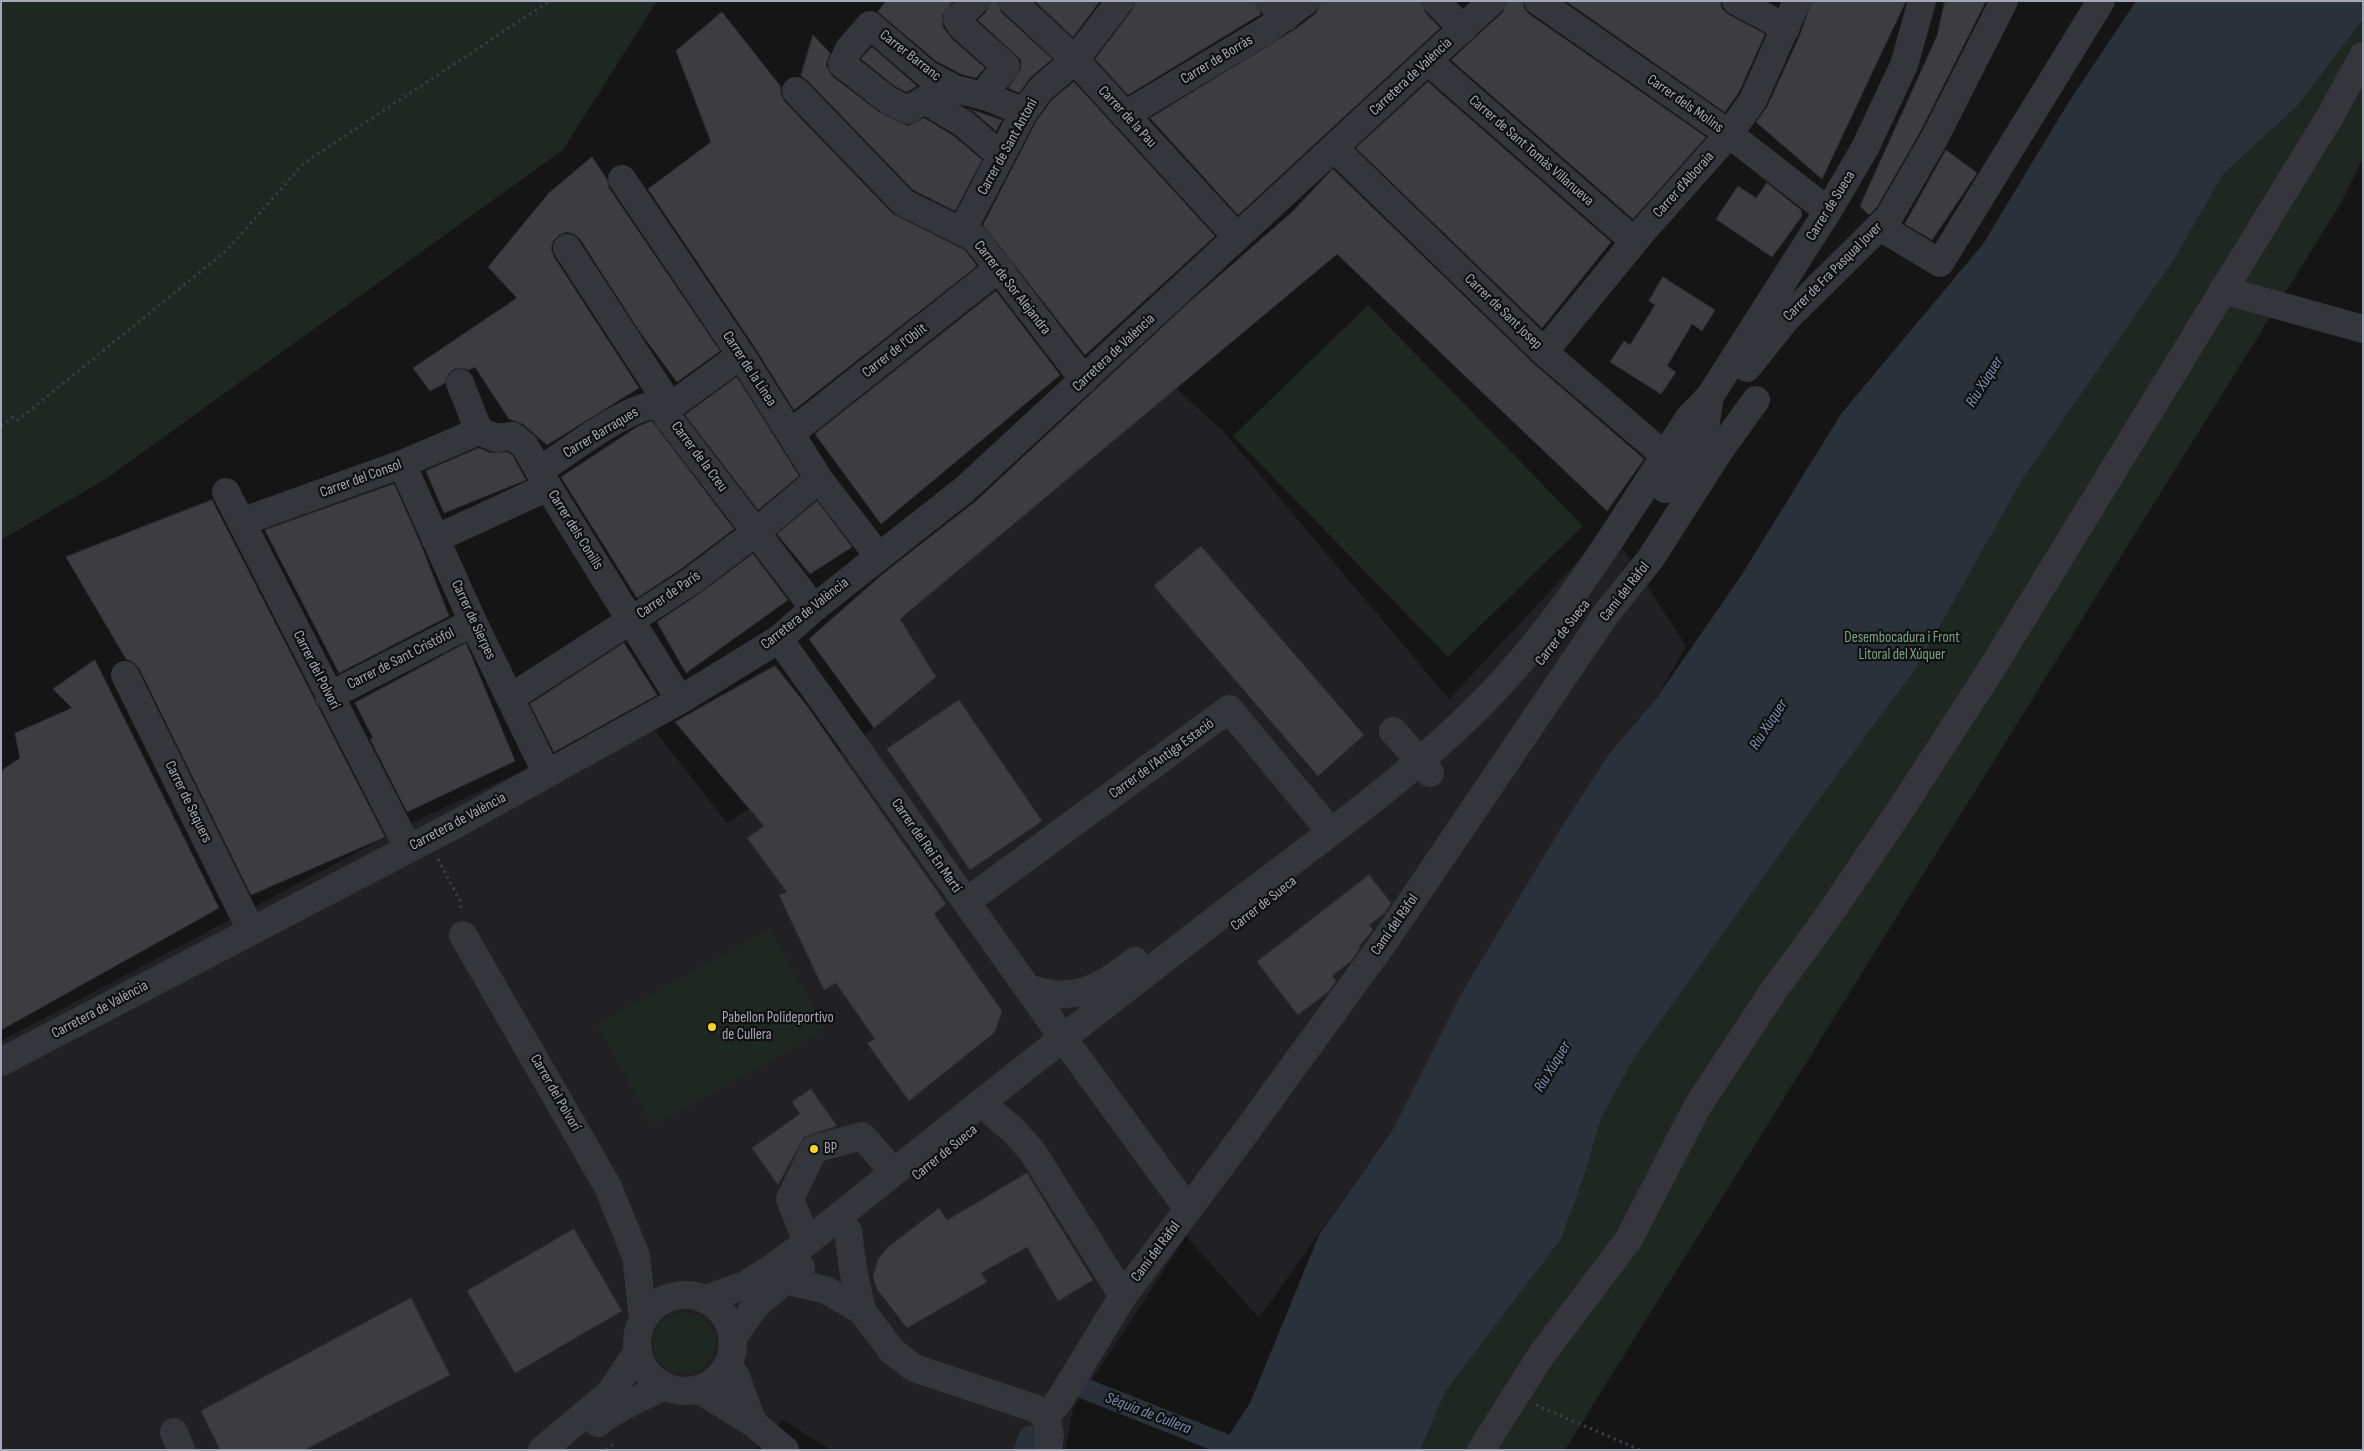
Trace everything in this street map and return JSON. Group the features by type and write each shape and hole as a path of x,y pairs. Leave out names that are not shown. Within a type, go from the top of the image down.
{"street":[{"path":"975,1 958,19 961,26 1006,66 982,96"},
{"name":"Carrer de la Pau","path":"1012,1 1075,60 1237,238"},
{"name":"Carrer de Sant Antoni","path":"962,231 1024,112 1041,89 1075,60 1120,1"},
{"path":"1436,1 1463,29"},
{"name":"Carretera de València","path":"1,1062 547,774 680,700 779,639 814,608 966,489 1492,1"},
{"name":"Carrer dels Molins","path":"1538,1 1729,134 1828,211"},
{"path":"1736,1 1786,28"},
{"name":"Carrer d'Alboraia","path":"1544,352 1634,241 1729,134 1753,100 1797,1"},
{"name":"Carrer de Sueca","path":"1672,462 1689,418 1710,396 1850,176 1885,110 1904,65 1922,1"},
{"name":"Carrer de Fra Pasqual Jover","path":"1705,429 1758,352 1786,319 1840,263 1889,217 1934,139 2004,1"},
{"path":"1880,227 1940,263 2101,1"},
{"name":"Carrer de Borràs","path":"1125,115 1287,7"},
{"name":"Carrer Barranc","path":"1001,156 963,123 924,100 908,110 888,100 842,64 849,49 870,25 927,74 955,89 982,96 1024,112"},
{"path":"1481,1450 1542,1354 1629,1239 1697,1107 1772,993 1824,922 1897,815 1992,668 2332,113 2363,56"},
{"name":"Carrer de Sant Tomàs Villanueva","path":"1428,61 1634,241"},
{"name":"Carrer de Sor Alejandra","path":"796,91 904,203 975,238 1084,380"},
{"name":"Carrer de Sant Josep","path":"1334,148 1544,352 1672,462"},
{"name":"Carrer de la Línea","path":"622,179 741,355 819,479 879,557"},
{"name":"Carrer de la Creu","path":"567,248 664,397 666,415 814,608"},
{"name":"Carrer de l'Oblit","path":"791,433 999,268"},
{"path":"2223,290 2363,329"},
{"name":"Carrer Barraques","path":"435,539 543,479 625,416 647,406 665,406 676,403 741,355"},
{"path":"460,383 479,431"},
{"name":"Carrer de Sueca","path":"693,1297 743,1286 776,1266 894,1172 1068,1045 1425,767 1458,727 1491,694 1529,651 1672,462 1705,429 1710,396"},
{"name":"Camí del Ràfol","path":"1046,1416 1059,1401 1123,1296 1384,942 1606,614 1651,558 1722,447 1756,400"},
{"name":"Carrer del Consol","path":"241,522 402,464 479,431"},
{"name":"Carrer dels Conills","path":"479,431 496,438 513,436 525,446 543,479 680,700"},
{"name":"Carrer de Sierpes","path":"402,464 473,622 547,774"},
{"name":"Carrer de París","path":"510,698 631,622 690,582 756,532 819,479"},
{"name":"Carrer del Polvorí","path":"226,492 329,696 417,843"},
{"name":"Carrer de Sant Cristòfol","path":"329,696 473,622"},
{"name":"Carrer del Rei En Martí","path":"779,639 1188,1210"},
{"name":"Carrer de Sequers","path":"125,675 251,930"},
{"name":"Carrer de l'Antiga Estació","path":"966,902 1229,709 1331,832"},
{"path":"1393,731 1425,767"},
{"name":"Carrer de Sueca","path":"733,1337 756,1305 784,1280 994,1114 1068,1045 1189,940 1331,832 1425,767"},
{"name":"Carrer del Polvorí","path":"463,935 608,1187 636,1256 644,1319"},
{"path":"1028,988 1054,995 1074,994 1095,987 1119,974 1149,950 1189,940"},
{"path":"994,1114 1014,1130 1032,1151 1123,1296"},
{"path":"807,1242 790,1199 814,1149 862,1136 894,1172"},
{"path":"848,1231 853,1269 862,1311"},
{"name":"Carrer del Polvorí","path":"636,1256 693,1297"},
{"path":"784,1280 826,1290 862,1311 892,1351 914,1368 1034,1408 1046,1416 1050,1435 1048,1450"},
{"path":"693,1297 718,1309 723,1315 728,1322 733,1337 732,1351 728,1364 721,1375 711,1384 686,1391 663,1386 651,1377 642,1365 638,1351 638,1335 644,1319 659,1303 693,1297"},
{"path":"542,1450 611,1392 638,1351"},
{"path":"728,1364 736,1377 753,1423"},
{"path":"566,1450 608,1414 626,1403 646,1396 663,1386"},
{"path":"698,1389 753,1423 785,1450"}],"path":[{"path":"1,426 13,417 18,420 227,250 304,163 550,1"},
{"path":"417,843 460,901 463,935"},
{"path":"1515,1396 1640,1450"}],"shaded area":[{"path":"1176,388 1223,431 1449,699 1609,528 1686,646 1655,700 1609,754 1461,994 1393,1129 1259,1318 1186,1236 1073,1409 1065,1450 831,1450 783,1420 754,1450 1,1450 1,1041 416,821 642,714 727,823 858,741 936,677 900,619"}],"green space":[{"path":"1,1 657,1 563,150 104,480 1,540"},
{"name":"Desembocadura i Front Litoral del Xúquer","path":"2363,1 2363,157 2341,203 1565,1450 1244,1450 1788,569"},
{"path":"1368,305 1583,526 1448,657 1233,436"},
{"name":"Pabellon Polideportivo de Cullera","path":"770,929 826,1030 653,1126 597,1024"},
{"path":"678,1312 690,1312 706,1321 713,1331 715,1343 713,1355 706,1365 690,1374 678,1374 667,1369 658,1360 653,1349 653,1337 658,1326 667,1317"}],"water":[{"name":"Riu Xúquer","path":"2136,1 2363,1 2363,19 2297,106 2223,174 2174,259 2023,478 1916,668 1811,810 1634,1058 1601,1118 1584,1176 1561,1239 1446,1390 1420,1450 1219,1450 1250,1403 1319,1235 1393,1129 1461,994 1561,828 1609,754 1655,700 1741,576 1841,414 1983,244 2070,100"}],"building":[{"path":"886,1 953,1 942,16 943,27 951,38 985,68 976,78 961,74 936,61 878,12"},
{"path":"990,1 997,1 1001,12 1052,59 1031,77 1019,93 1008,88 1021,69 1021,60 978,20 986,12"},
{"path":"1035,1 1100,1 1073,37"},
{"path":"1135,1 1255,1 1261,14 1128,95 1095,59 1132,10"},
{"path":"1321,1 1421,1 1425,12 1440,28 1238,215 1150,118 1297,28 1316,13"},
{"path":"1507,1 1523,1 1524,8 1529,14 1706,137 1633,219 1451,60 1503,12"},
{"path":"1566,1 1720,1 1722,9 1728,14 1765,34 1739,92 1725,112"},
{"path":"1812,1 1906,1 1822,179 1756,122 1767,107 1800,35"},
{"path":"1945,1 1986,1 1920,132 1877,207 1869,215 1860,206 1937,36"},
{"path":"722,12 781,87 781,95 785,102 893,214 965,250 977,266 794,410 754,346 648,189 711,142 676,51"},
{"path":"813,35 830,53 826,65 832,76 879,112 908,126 924,118 954,136 982,160 955,211 913,190 801,76"},
{"path":"872,47 917,86 907,92 896,87 861,59"},
{"path":"1074,82 1215,236 1085,355 983,225 1037,120 1052,100"},
{"path":"1428,82 1611,242 1542,328 1356,148"},
{"path":"969,109 1002,120 996,131 973,111"},
{"path":"1946,150 1977,173 1932,240 1905,224"},
{"path":"592,157 607,179 609,188 720,351 677,382 640,332 580,239 574,234 566,232 559,235 553,241 551,249 554,257 639,388 547,445 523,424 509,419 475,367 469,370 462,368 454,369 448,374 445,383 430,391 413,368 517,298 488,267 548,194"},
{"path":"1333,169 1533,363 1644,459 1607,511 1337,254 900,619 936,677 874,728 809,639 884,573 976,501 1187,304 1292,212"},
{"path":"1767,183 1801,210 1802,216 1772,257 1716,219 1738,186 1756,198"},
{"path":"1663,277 1715,310 1702,331 1692,324 1667,366 1676,372 1661,394 1610,362 1624,341 1630,345 1655,305 1649,301"},
{"path":"996,291 1060,375 881,524 815,434"},
{"path":"737,377 799,476 758,510 685,415"},
{"path":"652,421 734,529 681,569 637,598 561,477 637,427"},
{"path":"479,448 491,453 508,452 513,456 526,480 444,513 426,471"},
{"path":"394,484 419,540 449,616 339,673 265,530"},
{"path":"212,500 385,837 251,895 139,668 133,662 126,659 66,557"},
{"path":"817,501 852,547 810,574 777,534"},
{"path":"1201,546 1364,735 1318,776 1154,586"},
{"path":"753,554 788,600 686,673 657,622"},
{"path":"466,643 515,761 407,812 370,739 373,738 355,703"},
{"path":"624,643 657,695 554,752 530,704"},
{"path":"95,660 219,908 1,1030 1,771 20,758 15,733 72,708 53,689"},
{"path":"775,666 807,706 946,904 934,914 1002,1011 995,1032 909,1101 867,1043 875,1039 836,983 824,990 779,895 787,892 747,838 764,826 675,722"},
{"path":"959,700 1042,821 970,870 887,749"},
{"path":"1369,875 1391,903 1385,913 1369,925 1373,930 1359,946 1360,948 1351,961 1332,976 1336,981 1329,991 1298,1015 1257,962"},
{"path":"811,1089 837,1126 804,1137 778,1185 752,1148 800,1114 792,1102"},
{"path":"1027,1173 1093,1280 1058,1301 1027,1247 981,1273 987,1282 907,1328 877,1289 873,1277 878,1259 887,1248 939,1208 947,1220"},
{"path":"574,1229 622,1311 515,1373 467,1291"},
{"path":"411,1298 450,1375 304,1450 220,1450 201,1411"}],"waterway":[{"name":"Sèquia de Cullera","path":"1083,1388 1240,1450"},
{"name":"Sèquia de Cullera","path":"1024,1450 1030,1436"}],"place":[{"name":"Pabellon Polideportivo de Cullera","path":"712,1027"},
{"name":"BP","path":"814,1149"}]}
